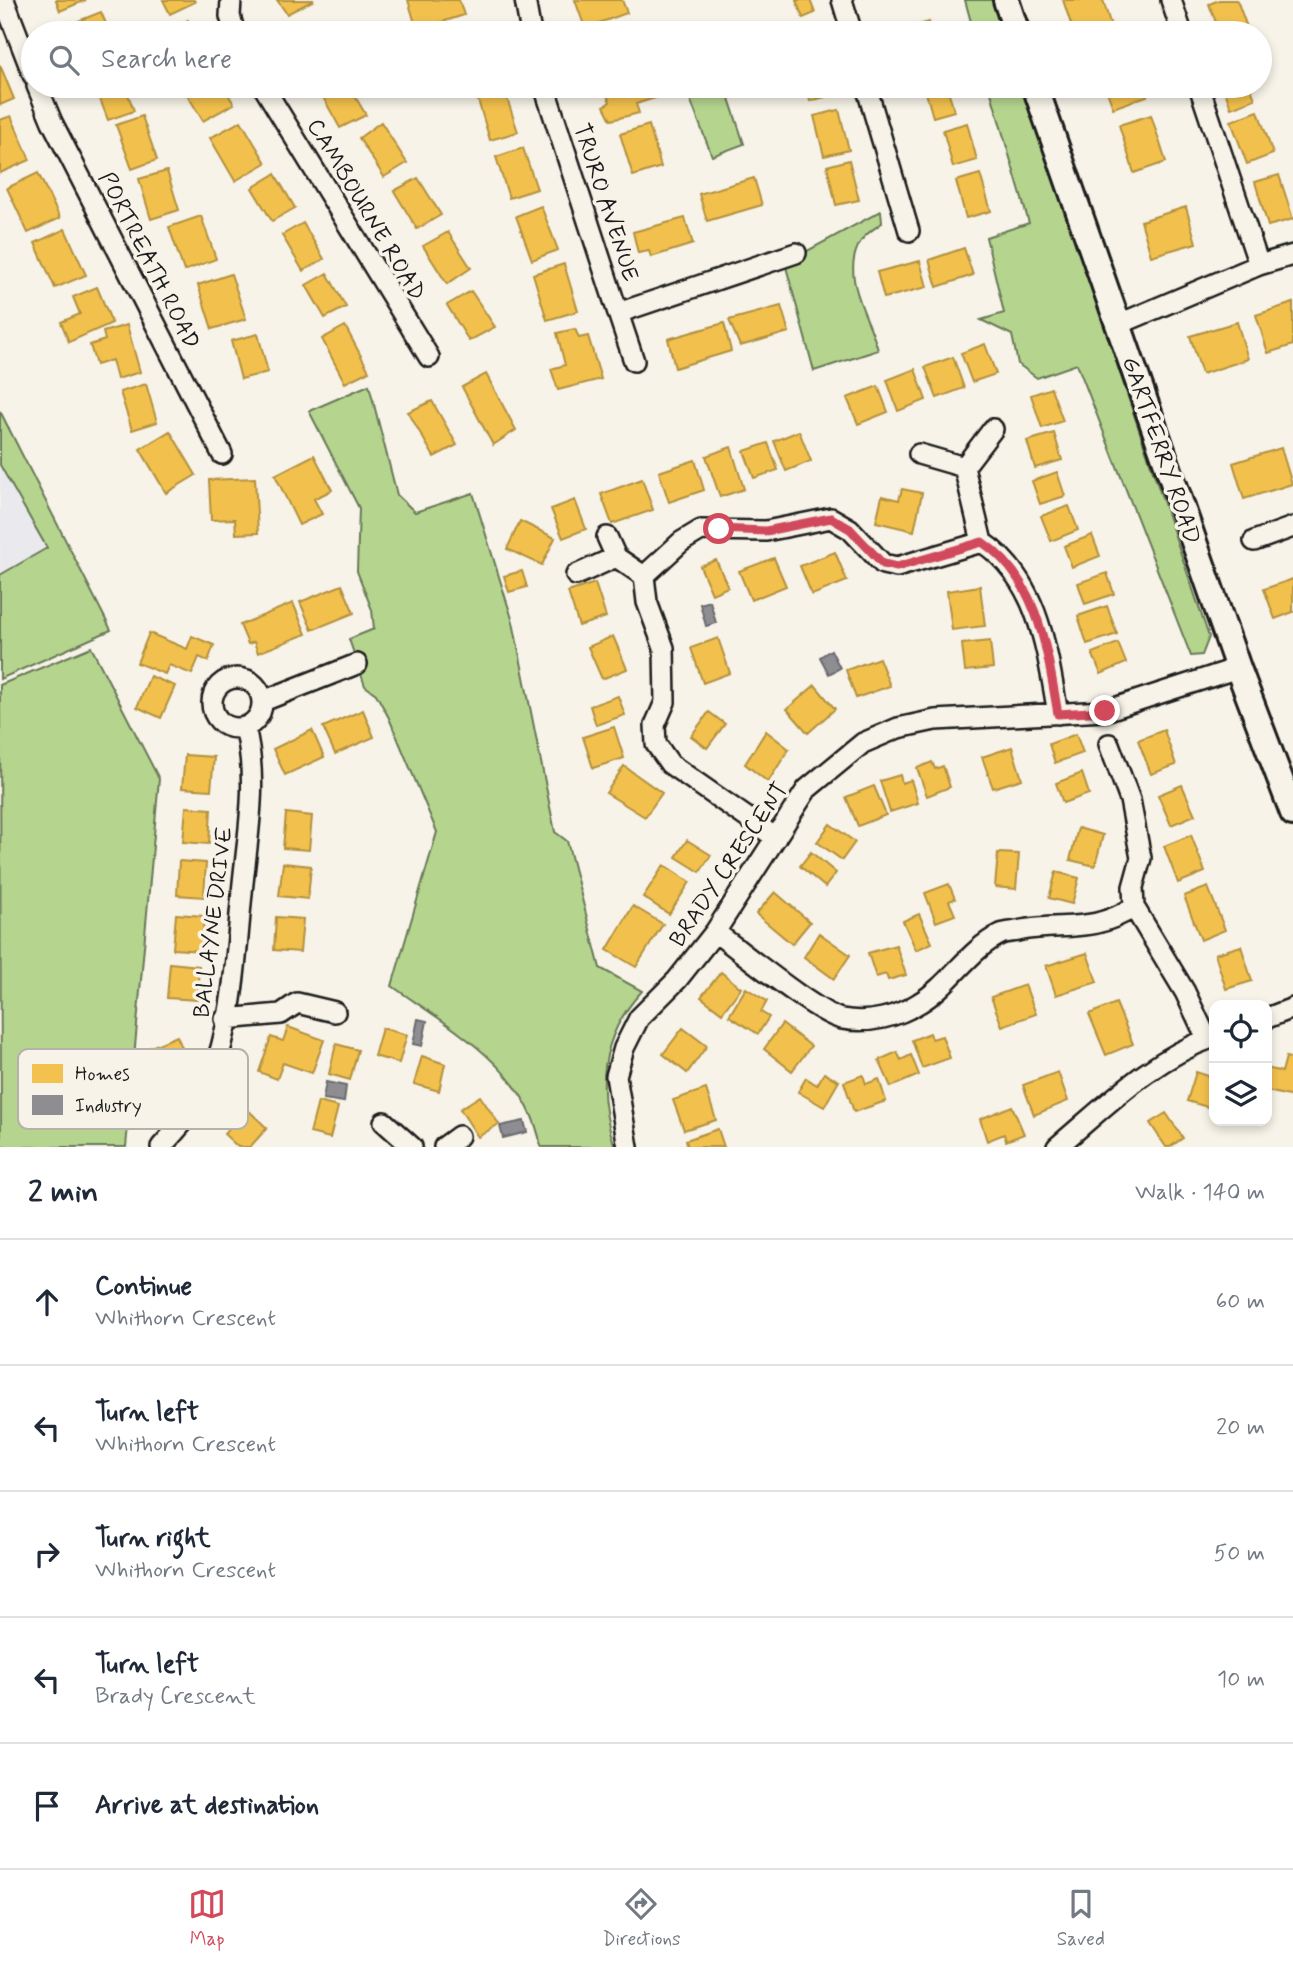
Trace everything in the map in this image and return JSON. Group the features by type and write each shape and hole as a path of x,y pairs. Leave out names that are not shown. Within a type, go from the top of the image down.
{"street":[{"path":"4,0 21,44"},
{"path":"231,0 231,21"},
{"path":"525,0 529,21"},
{"path":"842,0 848,21"},
{"path":"1006,0 1013,21"},
{"path":"1171,0 1178,21"},
{"name":"PORTREATH ROAD","path":"42,98 222,454"},
{"name":"CAMBOURNE ROAD","path":"270,98 429,358"},
{"name":"TRURO AVENUE","path":"548,98 618,313 796,253"},
{"path":"870,98 909,231"},
{"name":"GARTFERRY ROAD","path":"1039,98 1238,668 1293,813"},
{"path":"1203,98 1259,265"},
{"path":"1117,325 1259,265 1293,255"},
{"path":"618,313 634,361"},
{"path":"176,412 195,404"},
{"path":"964,467 993,429"},
{"path":"919,454 964,467"},
{"path":"964,467 982,542 1013,568 1028,593 1048,653 1058,714"},
{"path":"644,576 681,542 701,530 766,531 831,518 850,529 883,564 897,567 982,542"},
{"path":"1254,541 1293,527"},
{"path":"607,537 616,557 644,576 647,602 664,648 665,702 655,725 656,744 670,764 776,838"},
{"path":"576,575 616,557"},
{"path":"262,701 357,664"},
{"name":"BRADY CRESCENT","path":"628,1147 616,1076 624,1048 639,1018 677,980 715,932 807,789 863,743 898,728 934,720 1105,711 1238,668"},
{"path":"233,678 250,681 258,690 262,701 261,712 245,728 228,728 216,717 212,701 218,686 233,678"},
{"name":"BALLAYNE DRIVE","path":"218,1049 235,958 253,784 250,747 245,728"},
{"path":"1110,744 1130,800 1140,858 1132,887 1134,906 1209,1034"},
{"path":"715,932 840,1019 866,1021 890,1017 920,1003 966,960 1002,934 1105,923 1134,906"},
{"path":"225,1019 281,1014 297,1003 335,1012"},
{"path":"1272,1016 1293,1008"},
{"path":"1065,1144 1100,1108 1172,1054 1209,1039"},
{"path":"384,1122 412,1147"},
{"name":"BALLAYNE DRIVE","path":"162,1147 177,1129"}],"shaded area":[{"path":"0,465 47,548 0,575"}],"green space":[{"path":"965,0 996,0 1002,21 971,21"},
{"path":"690,98 729,98 744,144 712,156"},
{"path":"993,98 1027,98 1209,637 1202,655 1191,656 1077,364 1037,378 1018,364 1012,335 981,320 1004,313 986,237 1029,223"},
{"path":"881,211 882,223 861,241 853,268 858,296 878,350 814,371 785,263"},
{"path":"369,385 397,495 415,512 473,493 513,622 555,832 567,841 600,968 642,991 617,1026 605,1064 605,1104 615,1147 541,1147 533,1119 521,1095 504,1073 462,1035 392,986 437,832 389,718 376,694 365,686 349,639 374,629 372,610 357,571 359,508 309,411"},
{"path":"0,411 111,630 0,679 0,575 47,548 0,465"},
{"path":"91,647 159,779 135,1049 18,1049 18,1129 128,1129 126,1147 1,1147 0,685"}],"building: Homes":[{"path":"56,0 86,0 60,11"},
{"path":"163,0 194,0 195,2 170,14"},
{"path":"277,0 314,0 287,14"},
{"path":"408,0 459,0 464,15 445,21 414,21"},
{"path":"575,0 622,0 627,13 605,21 582,21"},
{"path":"796,0 810,0 815,13 803,18"},
{"path":"1063,0 1103,0 1109,21 1070,21"},
{"path":"1219,0 1237,0 1245,21 1215,21 1209,4"},
{"path":"101,12 105,21 78,21"},
{"path":"0,65 14,99 0,105"},
{"path":"100,98 129,98 134,111 108,120"},
{"path":"189,98 230,98 234,104 203,121"},
{"path":"324,98 356,98 366,115 340,128"},
{"path":"477,98 507,98 518,132 490,140"},
{"path":"608,98 655,98 636,104 639,113 611,120 604,106 610,102"},
{"path":"927,98 950,98 954,111 933,117"},
{"path":"1109,98 1141,98 1113,108"},
{"path":"1227,98 1255,98 1255,99 1231,108"},
{"path":"839,110 849,150 824,156 814,116"},
{"path":"1258,111 1273,154 1247,164 1231,121"},
{"path":"1151,115 1166,162 1134,173 1119,125"},
{"path":"11,116 30,160 0,173 0,120"},
{"path":"142,116 157,160 132,169 116,125"},
{"path":"241,121 266,163 235,181 210,138"},
{"path":"381,122 407,163 384,177 359,138"},
{"path":"967,123 977,160 953,167 943,130"},
{"path":"649,125 661,167 633,176 620,134"},
{"path":"523,148 537,189 509,198 496,157"},
{"path":"849,160 859,200 836,205 827,166"},
{"path":"167,171 179,210 151,219 139,179"},
{"path":"38,173 60,218 28,233 7,188"},
{"path":"275,174 295,208 272,221 252,188"},
{"path":"980,174 991,211 966,218 956,181"},
{"path":"1279,175 1293,219 1268,226 1255,182"},
{"path":"418,178 441,215 417,229 394,191"},
{"path":"754,178 762,205 707,221 699,194"},
{"path":"541,206 558,250 532,260 516,216"},
{"path":"1186,207 1196,243 1151,256 1141,221"},
{"path":"201,216 216,259 184,271 169,227"},
{"path":"685,218 693,244 651,257 649,251 638,253 633,232"},
{"path":"303,223 324,259 303,271 282,235"},
{"path":"65,229 86,275 55,288 35,243"},
{"path":"448,232 471,268 447,284 423,246"},
{"path":"964,248 973,275 937,287 929,260"},
{"path":"920,261 927,287 884,298 877,272"},
{"path":"564,264 578,311 547,320 533,274"},
{"path":"327,273 346,307 325,318 306,285"},
{"path":"231,274 246,319 212,329 198,285"},
{"path":"97,287 112,323 69,342 61,322 80,314 73,297"},
{"path":"471,291 495,327 469,341 447,305"},
{"path":"1293,303 1293,345 1268,353 1256,315"},
{"path":"781,306 789,332 740,346 729,320"},
{"path":"1237,322 1248,359 1202,374 1190,336"},
{"path":"724,323 731,351 675,368 668,339"},
{"path":"127,325 140,372 117,379 112,360 96,365 90,345 105,340 103,332"},
{"path":"345,326 369,371 345,383 322,339"},
{"path":"575,329 579,338 588,336 601,379 558,390 551,369 565,365 557,333"},
{"path":"258,334 268,372 241,379 231,341"},
{"path":"985,344 996,374 972,382 961,353"},
{"path":"953,357 964,388 937,398 925,367"},
{"path":"915,369 926,400 898,411 887,380"},
{"path":"486,374 516,430 493,445 462,387"},
{"path":"146,384 157,422 132,430 120,392"},
{"path":"878,386 888,412 858,424 847,398"},
{"path":"1051,388 1063,421 1042,428 1031,395"},
{"path":"432,401 457,445 434,457 408,412"},
{"path":"170,431 196,475 166,493 140,449"},
{"path":"799,431 811,461 786,471 774,441"},
{"path":"1054,433 1062,460 1035,468 1027,441"},
{"path":"768,443 778,470 754,478 744,451"},
{"path":"731,447 744,489 720,497 706,456"},
{"path":"1281,448 1292,484 1244,499 1233,463"},
{"path":"314,455 332,490 314,499 322,514 299,525 275,475"},
{"path":"695,460 704,490 669,502 659,472"},
{"path":"1057,472 1065,496 1040,504 1032,481"},
{"path":"255,478 258,533 236,534 235,519 211,520 209,480"},
{"path":"642,479 653,510 612,524 601,494"},
{"path":"902,489 922,493 914,531 876,522 882,496 899,500"},
{"path":"575,500 586,529 563,538 551,509"},
{"path":"1069,506 1078,530 1051,541 1041,516"},
{"path":"520,521 555,538 542,565 507,549"},
{"path":"1092,535 1100,556 1072,567 1064,546"},
{"path":"835,552 847,581 812,595 800,566"},
{"path":"774,558 786,586 751,600 739,571"},
{"path":"716,560 728,587 712,594 700,566"},
{"path":"522,571 527,587 509,592 504,576"},
{"path":"1107,573 1114,594 1085,604 1078,583"},
{"path":"1293,579 1293,612 1275,619 1264,589"},
{"path":"595,583 606,617 579,626 568,592"},
{"path":"342,585 354,613 312,630 300,602"},
{"path":"980,586 985,626 952,630 947,591"},
{"path":"293,603 306,634 258,653 254,642 248,644 240,625"},
{"path":"1107,606 1117,634 1087,644 1078,616"},
{"path":"149,633 187,649 192,636 214,645 208,661 199,657 192,674 169,665 165,674 137,663"},
{"path":"613,636 627,669 602,679 588,647"},
{"path":"718,638 730,673 703,683 691,648"},
{"path":"990,641 993,668 965,671 962,644"},
{"path":"1118,643 1126,663 1101,674 1092,653"},
{"path":"879,658 890,686 856,698 846,670"},
{"path":"150,676 175,686 161,718 137,707"},
{"path":"815,685 835,709 808,733 787,709"},
{"path":"618,696 625,715 596,725 590,706"},
{"path":"363,710 374,737 335,754 323,727"},
{"path":"709,712 725,724 707,748 691,736"},
{"path":"614,727 624,758 593,768 583,737"},
{"path":"312,730 324,757 285,775 273,749"},
{"path":"1164,730 1176,765 1151,774 1138,740"},
{"path":"766,731 789,749 768,782 745,764"},
{"path":"1076,734 1083,753 1055,763 1049,744"},
{"path":"1012,747 1022,779 993,788 982,757"},
{"path":"185,755 214,757 211,790 182,788"},
{"path":"932,762 935,769 943,766 950,787 927,796 917,768"},
{"path":"624,766 662,793 645,817 606,793"},
{"path":"1082,773 1089,794 1063,803 1056,783"},
{"path":"900,775 902,783 911,780 918,803 890,812 880,781"},
{"path":"1182,785 1195,815 1171,825 1158,795"},
{"path":"874,786 886,815 858,826 846,797"},
{"path":"186,807 211,809 209,844 183,842"},
{"path":"286,813 312,816 309,850 283,848"},
{"path":"830,824 855,842 842,860 817,842"},
{"path":"1078,828 1103,835 1095,866 1070,860"},
{"path":"1191,835 1205,872 1178,883 1164,846"},
{"path":"687,840 711,855 700,872 676,857"},
{"path":"811,852 836,873 825,887 800,866"},
{"path":"998,853 1019,854 1016,889 995,887"},
{"path":"179,861 206,863 204,897 177,895"},
{"path":"283,863 311,866 308,899 279,896"},
{"path":"664,865 690,882 669,914 643,897"},
{"path":"1056,872 1079,878 1072,904 1049,898"},
{"path":"949,884 955,899 949,901 955,915 936,922 925,893"},
{"path":"1208,887 1225,930 1201,940 1184,896"},
{"path":"775,892 810,922 792,944 756,914"},
{"path":"633,906 663,924 636,967 607,950"},
{"path":"176,914 204,916 202,951 173,949"},
{"path":"919,914 932,943 916,950 903,921"},
{"path":"276,917 303,919 300,952 274,950"},
{"path":"819,933 850,955 834,979 804,957"},
{"path":"896,945 906,975 888,980 886,974 876,977 868,953"},
{"path":"1241,946 1252,981 1226,989 1215,954"},
{"path":"1087,953 1097,982 1056,995 1046,966"},
{"path":"170,963 199,966 197,1000 167,998"},
{"path":"721,972 741,988 722,1013 701,997"},
{"path":"1025,985 1036,1014 1002,1026 991,997"},
{"path":"746,988 767,1001 761,1012 769,1017 758,1034 729,1016"},
{"path":"1116,1003 1133,1044 1106,1055 1089,1014"},
{"path":"782,1024 811,1046 792,1071 764,1049"},
{"path":"288,1027 324,1040 312,1073 283,1063 277,1079 259,1072 271,1037 283,1041"},
{"path":"382,1028 407,1035 399,1063 374,1056"},
{"path":"683,1028 707,1046 687,1073 663,1054"},
{"path":"930,1033 932,1039 942,1036 950,1058 922,1068 912,1040"},
{"path":"177,1036 182,1049 146,1049"},
{"path":"336,1044 358,1050 350,1080 329,1074"},
{"path":"897,1052 901,1060 911,1055 919,1075 891,1087 879,1060"},
{"path":"422,1056 445,1064 439,1091 414,1084"},
{"path":"1286,1057 1293,1059 1293,1097 1272,1092 1272,1069 1282,1072"},
{"path":"1058,1072 1068,1101 1034,1115 1023,1085"},
{"path":"1196,1072 1209,1076 1209,1108 1187,1101"},
{"path":"824,1073 839,1081 824,1107 798,1092 806,1078 817,1085"},
{"path":"863,1075 866,1084 879,1079 886,1101 854,1112 844,1082"},
{"path":"706,1089 716,1120 684,1130 673,1100"},
{"path":"480,1096 499,1124 478,1137 460,1109"},
{"path":"318,1102 338,1107 330,1138 310,1133"},
{"path":"1012,1106 1024,1134 1006,1141 1004,1134 987,1141 980,1119"},
{"path":"248,1110 267,1128 250,1147 238,1147 224,1134 229,1129 248,1129"},
{"path":"1166,1113 1183,1138 1170,1147 1166,1147 1150,1123"},
{"path":"718,1129 724,1147 688,1147 686,1140"}],"building: Industry":[{"path":"710,601 716,623 706,626 700,604"},
{"path":"831,650 840,668 829,674 820,657"},
{"path":"418,1019 427,1021 422,1046 413,1044"},
{"path":"326,1082 346,1086 344,1102 323,1099"},
{"path":"524,1121 527,1132 503,1138 500,1126"}],"route":[{"path":"719,529 766,531 831,518 850,529 869,553 883,564 897,567 982,542 999,553 1013,568 1028,593 1048,653 1058,714 1105,711"}]}
